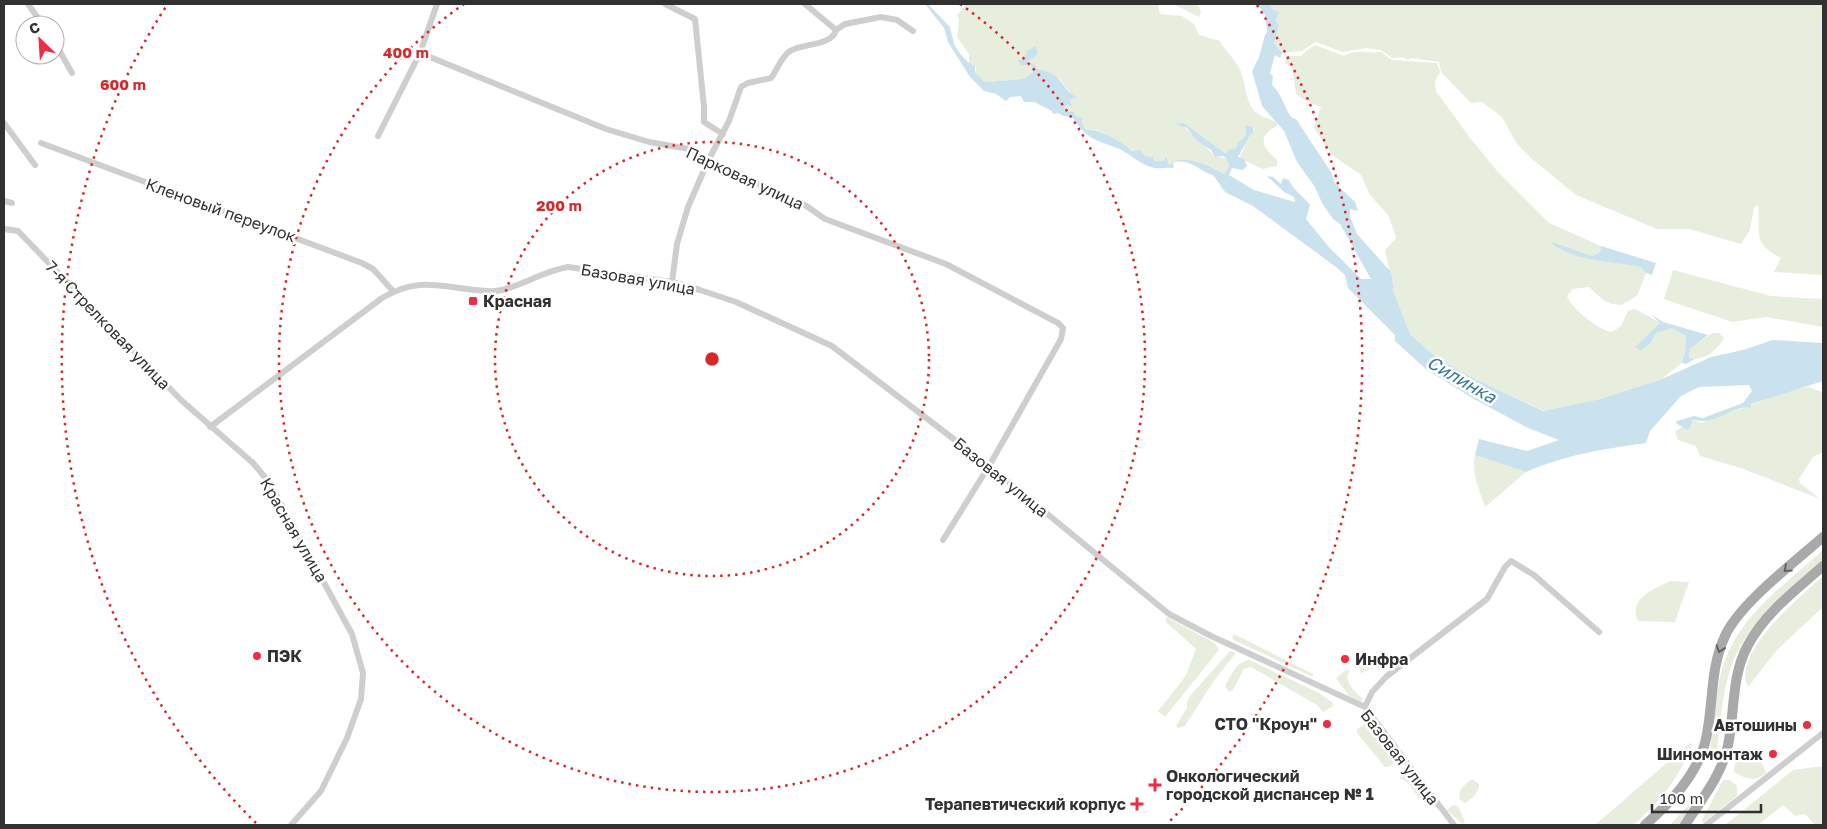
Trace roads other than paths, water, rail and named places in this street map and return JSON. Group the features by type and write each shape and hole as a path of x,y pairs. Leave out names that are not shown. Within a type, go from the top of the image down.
{"main road":[{"path":"1645,825 1671,800 1697,764 1705,743 1716,660 1725,633 1745,607 1823,537"},
{"path":"1685,825 1722,764 1728,746 1738,669 1747,646 1766,618 1823,566"}],"street":[{"path":"28,4 36,15"},
{"path":"378,136 420,53 437,4"},
{"path":"664,4 695,20 704,122 723,134"},
{"path":"805,4 836,30"},
{"path":"672,282 683,223 708,161 723,134 741,87 748,83 771,78 781,61 790,52 807,44 827,40 835,35 836,30 846,24 881,17 897,20 913,31"},
{"name":"Парковая улица","path":"420,53 606,129 648,142 689,149 708,161 770,188 846,228 946,264 1058,323 1063,328 1061,339 989,466"},
{"path":"65,61 72,73"},
{"path":"4,123 35,165"},
{"name":"Кленовый переулок","path":"41,143 362,263 373,270 393,292"},
{"path":"4,201 12,203"},
{"name":"7-я Стрелковая улица","path":"4,229 18,231 174,393 210,427"},
{"name":"Базовая улица","path":"393,292 404,287 428,283 481,290 501,290 552,269 568,267 672,282 736,302 832,346 989,466 1169,614 1210,636 1365,707 1454,825"},
{"path":"210,427 393,292"},
{"name":"Красная улица","path":"210,427 254,463 269,482 348,626 360,658 363,673 361,699 347,738 321,791 291,825"},
{"path":"943,540 989,466"},
{"path":"1365,707 1372,692 1387,676 1488,599 1504,567 1511,562 1534,575 1599,632"},
{"path":"1706,825 1748,790 1823,733"}],"water":[{"name":"Силинка","path":"925,4 928,4 950,27 954,44 961,55 975,66 975,73 985,82 1023,79 1033,73 1032,66 1021,65 1017,60 1024,59 1027,51 1036,46 1038,54 1028,62 1035,65 1037,69 1053,74 1077,97 1070,100 1072,106 1066,105 1064,111 1074,112 1076,116 1082,118 1082,124 1086,130 1096,130 1103,133 1132,151 1140,150 1145,156 1152,157 1155,154 1154,161 1163,161 1166,157 1169,165 1175,161 1189,160 1204,164 1224,174 1229,166 1226,158 1223,156 1215,157 1211,150 1197,141 1187,128 1175,124 1184,123 1226,154 1229,149 1235,149 1239,141 1243,139 1246,133 1245,125 1252,126 1254,132 1249,137 1238,157 1244,159 1247,166 1243,170 1232,168 1229,175 1254,190 1295,202 1294,197 1284,192 1267,176 1273,177 1281,184 1283,178 1289,180 1310,205 1306,219 1328,246 1361,279 1371,279 1340,224 1333,219 1322,203 1315,187 1297,162 1284,131 1262,106 1252,71 1259,57 1267,32 1265,15 1258,4 1270,4 1273,10 1279,12 1276,20 1279,26 1274,43 1282,53 1280,58 1275,55 1270,73 1273,76 1272,85 1291,117 1296,119 1331,172 1335,183 1355,202 1358,211 1350,209 1350,216 1357,234 1391,272 1394,293 1410,334 1436,357 1473,378 1543,411 1600,399 1662,379 1711,357 1743,350 1773,340 1823,343 1823,381 1751,404 1750,409 1746,407 1739,409 1713,420 1699,421 1692,419 1691,427 1687,430 1676,423 1677,421 1694,416 1703,418 1743,403 1752,391 1749,385 1699,387 1681,396 1650,431 1646,443 1584,453 1526,472 1475,455 1479,439 1527,451 1559,440 1528,428 1474,399 1427,370 1395,341 1395,335 1348,288 1345,275 1253,206 1225,192 1213,175 1184,162 1173,163 1174,168 1150,167 1122,150 1091,137 1082,130 1072,117 1063,116 1058,113 1053,114 1052,111 1034,102 1024,102 1021,96 1010,97 1006,101 996,94 984,91 970,77 948,42 944,28"},
{"path":"1553,242 1592,256 1600,252 1601,246 1656,263 1652,275 1646,273 1641,267 1584,258 1572,254 1552,244"},
{"path":"1651,314 1663,322 1708,335 1690,349 1689,358 1695,359 1686,364 1682,363 1686,336 1672,328 1656,333 1651,343 1641,350 1635,347 1660,323"}],"place":[{"name":"Красная","path":"473,301"},
{"name":"ПЭК","path":"257,656"},
{"name":"Инфра","path":"1345,659"},
{"name":"СТО \"Кроун\"","path":"1327,724"},
{"name":"Автошины","path":"1807,725"},
{"name":"Шиномонтаж","path":"1773,754"},
{"name":"Онкологический городской диспансер № 1","path":"1155,785"},
{"name":"Терапевтический корпус","path":"1137,804"}]}
